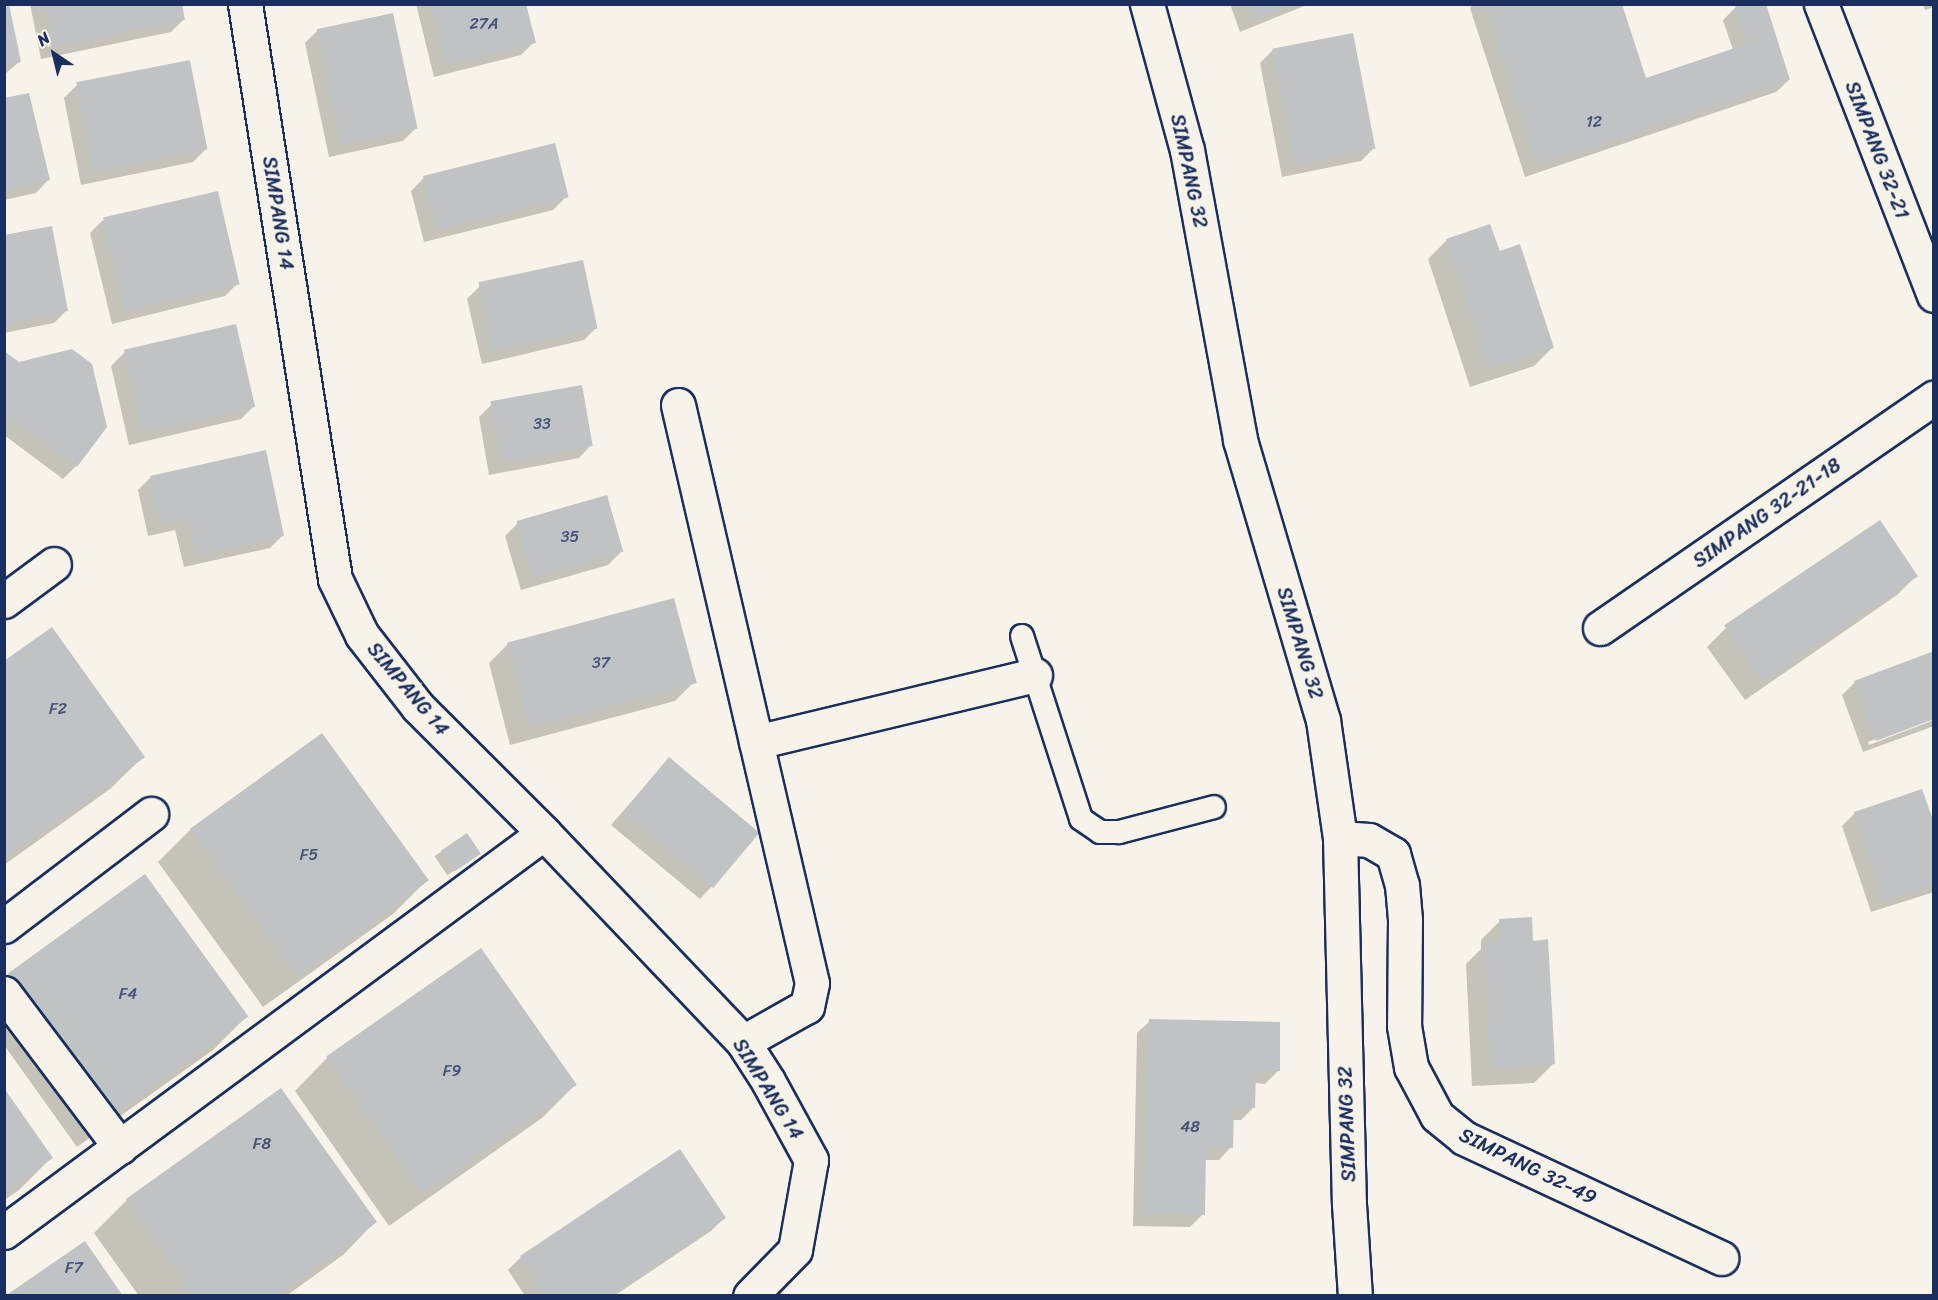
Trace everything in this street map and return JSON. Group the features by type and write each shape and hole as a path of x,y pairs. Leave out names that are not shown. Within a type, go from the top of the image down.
{"street":[{"name":"SIMPANG 14","path":"245,4 335,579 362,635 418,707 544,833 743,1042 768,1081 811,1160 795,1250 750,1296"},
{"name":"SIMPANG 32","path":"1147,4 1187,150 1240,440 1323,720 1340,838 1349,1204 1355,1296"},
{"name":"SIMPANG 32-21","path":"1821,4 1934,295"},
{"name":"SIMPANG 32-21-18","path":"1600,628 1934,398"},
{"path":"678,405 812,983 807,1006 743,1042"},
{"path":"4,601 54,564"},
{"path":"756,742 1035,675"},
{"path":"4,926 151,814"},
{"path":"4,1232 544,833"},
{"name":"SIMPANG 32-49","path":"1340,838 1369,840 1393,854 1402,885 1405,920 1404,1026 1411,1067 1437,1116 1464,1138 1721,1258"},
{"path":"4,993 120,1147"}],"lane":[{"path":"1022,636 1081,819 1100,832 1119,832 1214,807"}],"building":[{"path":"4,4 9,4 21,62 4,66"},
{"path":"45,4 182,4 185,20 54,47"},
{"path":"431,4 526,4 536,43 447,65"},
{"path":"1247,4 1291,4 1291,5 1253,20"},
{"path":"1485,4 1622,4 1646,78 1747,44 1735,5 1766,4 1790,80 1538,165"},
{"path":"393,13 418,128 341,145 317,29"},
{"path":"1353,33 1376,149 1295,164 1273,49"},
{"path":"190,60 207,149 93,171 76,82"},
{"path":"29,93 50,180 4,191 4,98"},
{"path":"555,143 569,197 437,230 423,176"},
{"path":"218,191 240,285 125,311 103,218"},
{"path":"1490,224 1500,251 1520,244 1554,348 1489,369 1446,239"},
{"path":"52,226 68,311 4,324 4,235"},
{"path":"583,260 598,328 493,351 478,282"},
{"path":"236,324 255,407 143,433 124,350"},
{"path":"72,349 92,364 107,427 77,467 4,413 4,351 19,362"},
{"path":"582,385 593,446 501,462 490,401"},
{"path":"266,450 284,536 197,555 188,518 160,524 150,476"},
{"path":"607,495 623,552 533,578 517,521"},
{"path":"1880,520 1918,576 1762,682 1724,625"},
{"path":"674,598 697,683 530,728 507,643"},
{"path":"52,627 145,757 4,858 4,661"},
{"path":"1934,651 1934,719 1876,741 1854,681"},
{"path":"322,733 429,880 297,976 190,829"},
{"path":"669,757 759,833 713,888 623,812"},
{"path":"1922,789 1934,823 1934,884 1883,901 1854,812"},
{"path":"467,833 481,854 454,872 440,851"},
{"path":"145,874 248,1016 113,1115 9,973"},
{"path":"1532,917 1533,941 1548,939 1555,1064 1491,1068 1485,943 1500,942 1499,919"},
{"path":"481,948 577,1085 422,1193 326,1056"},
{"path":"1149,1019 1280,1022 1280,1071 1256,1071 1255,1108 1234,1107 1233,1148 1206,1147 1205,1215 1145,1214"},
{"path":"4,1088 53,1158 4,1191"},
{"path":"281,1088 377,1222 276,1296 195,1296 126,1199"},
{"path":"680,1149 726,1218 609,1296 546,1296 520,1256"},
{"path":"85,1241 123,1296 5,1296"}]}
